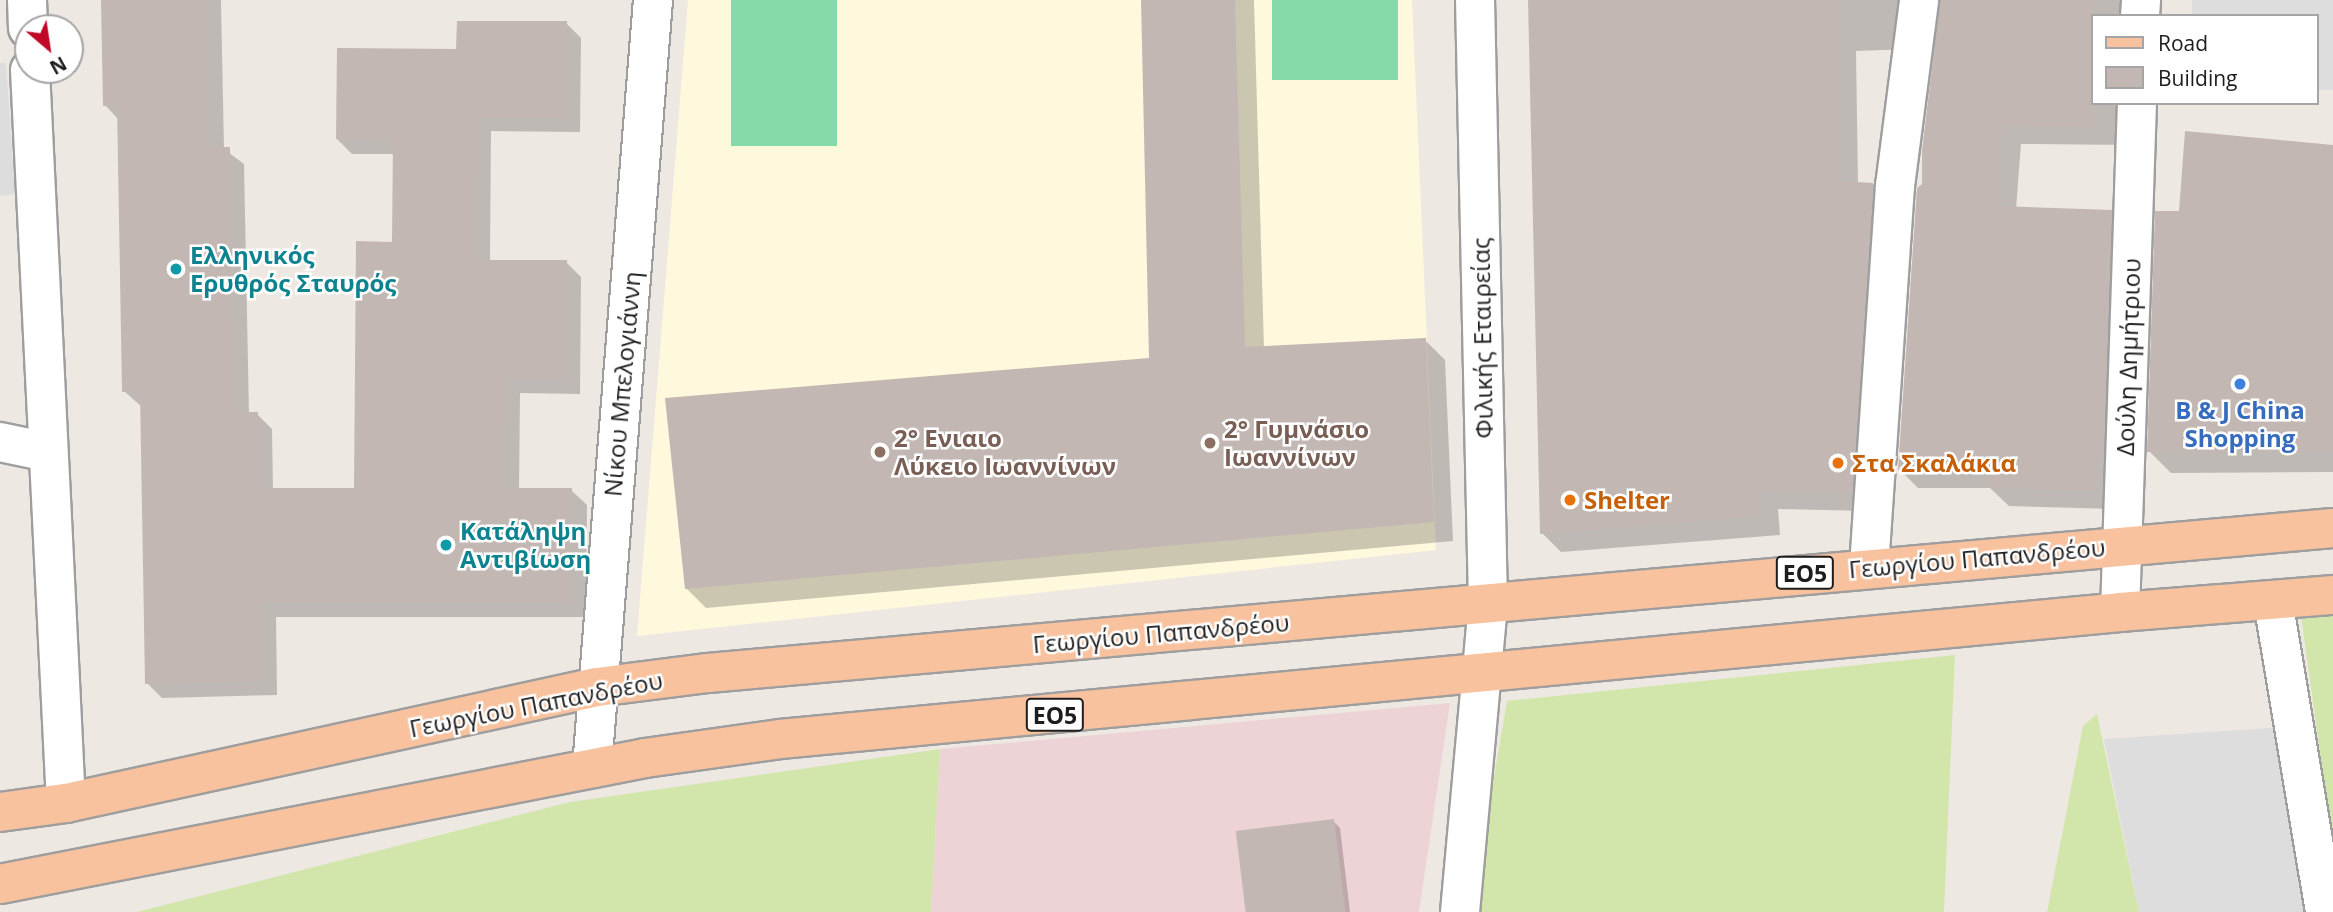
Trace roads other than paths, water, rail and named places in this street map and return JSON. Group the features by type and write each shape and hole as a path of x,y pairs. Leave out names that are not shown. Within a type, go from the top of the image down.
{"main road":[{"name":"Γεωργίου Παπανδρέου","path":"0,812 66,803 597,687 708,673 1488,604 1869,567 2333,528"},
{"name":"ΕΟ5","path":"0,884 592,768 845,732 1484,676 2120,611 2333,596"}],"street":[{"name":"Νίκου Μπελογιάννη","path":"592,768 653,0"},
{"name":"Φιλικής Εταιρείας","path":"1460,912 1484,676 1488,604 1475,0"},
{"path":"1869,567 1895,186 1919,0"},
{"path":"31,84 66,803"},
{"name":"Δούλη Δημήτριου","path":"2120,611 2137,105"},
{"path":"0,442 48,452"},
{"path":"2273,601 2325,912"}],"place":[{"name":"Ελληνικός Ερυθρός Σταυρός","path":"176,269"},
{"name":"B & J China Shopping","path":"2240,384"},
{"name":"2° Γυμνάσιο Ιωαννίνων","path":"1210,443"},
{"name":"2° Ενιαιο Λύκειο Ιωαννίνων","path":"880,452"},
{"name":"Στα Σκαλάκια","path":"1838,463"},
{"name":"Shelter","path":"1570,500"},
{"name":"Κατάληψη Αντιβίωση","path":"446,545"}]}
